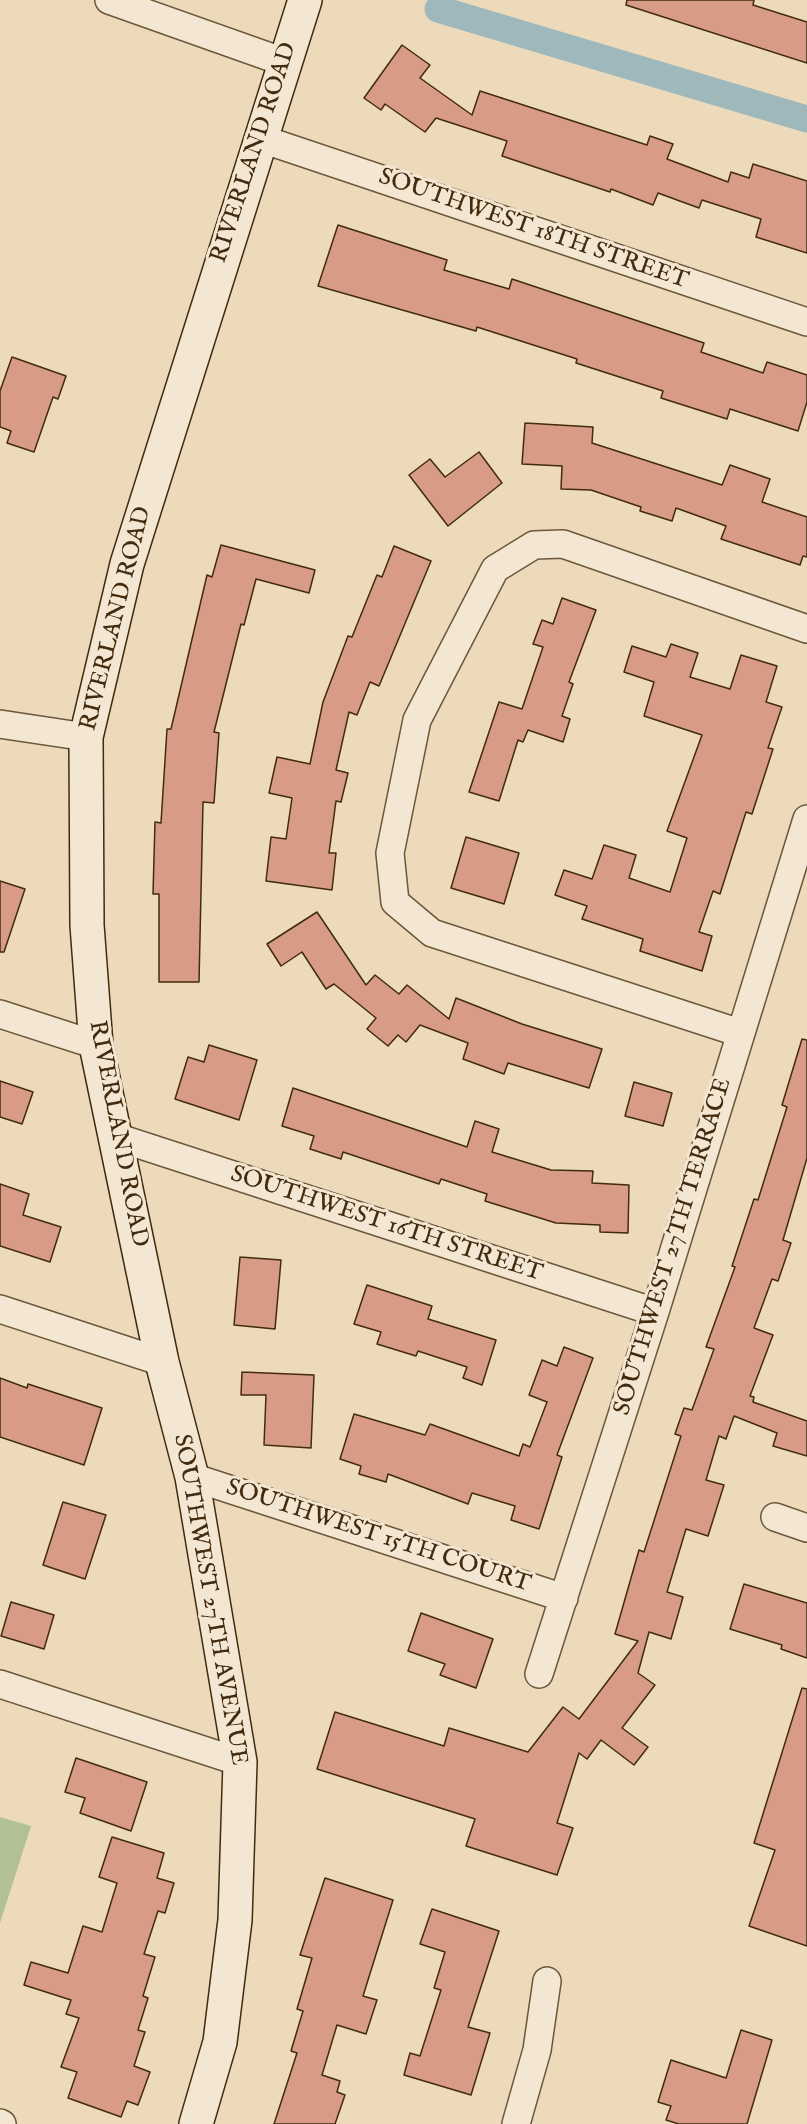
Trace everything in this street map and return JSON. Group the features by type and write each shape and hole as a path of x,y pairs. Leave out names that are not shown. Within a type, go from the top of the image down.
{"street":[{"path":"109,0 284,62"},
{"name":"RIVERLAND ROAD","path":"162,1362 96,1045 87,925 86,737 127,564 259,138 305,0"},
{"name":"SOUTHWEST 18TH STREET","path":"259,138 807,322"},
{"path":"740,1033 432,933 396,902 390,853 417,720 495,569 534,545 563,544 807,629"},
{"path":"0,724 86,737"},
{"name":"SOUTHWEST 27TH TERRACE","path":"539,1674 655,1312 807,819"},
{"path":"0,1014 96,1045"},
{"name":"SOUTHWEST 16TH STREET","path":"116,1137 655,1312"},
{"path":"0,1309 162,1362"},
{"name":"SOUTHWEST 27TH AVENUE","path":"162,1362 192,1477 240,1762 235,1920 220,2042 196,2124"},
{"name":"SOUTHWEST 15TH COURT","path":"192,1477 564,1598"},
{"path":"775,1517 807,1528"},
{"path":"0,1684 240,1762"},
{"path":"516,2124 537,2050 547,1982"}],"green space":[{"path":"0,1817 31,1826 0,1923"}],"building":[{"path":"627,0 754,0 753,5 807,22 807,63 626,5"},
{"path":"402,45 430,65 420,78 472,115 480,91 647,145 650,136 673,144 667,159 728,182 731,172 749,178 753,164 807,181 807,253 756,237 761,219 702,200 699,208 658,193 653,205 611,189 610,192 502,156 507,141 436,118 425,132 385,104 381,110 364,98"},
{"path":"338,225 447,260 444,270 509,289 512,279 704,343 701,352 763,373 767,362 807,375 807,402 798,431 730,409 727,419 661,398 663,391 576,363 577,359 477,327 476,331 318,286"},
{"path":"12,357 66,376 58,399 53,397 34,452 7,443 11,431 0,427 0,391"},
{"path":"525,423 593,427 592,443 722,485 730,465 770,479 762,502 807,517 807,557 803,556 800,565 721,539 726,526 676,508 672,521 640,511 641,507 591,490 561,489 562,466 522,464"},
{"path":"479,452 502,483 448,526 409,475 430,459 445,477"},
{"path":"221,545 315,570 309,593 256,579 244,625 241,624 214,732 219,733 214,803 203,802 199,982 159,982 159,894 153,894 155,822 161,823 167,729 171,729 207,575 212,577"},
{"path":"394,546 431,561 379,686 370,682 357,715 349,712 336,770 348,773 341,802 336,801 329,853 336,853 332,890 266,881 271,837 286,839 292,798 269,793 277,757 310,764 323,702 348,636 352,637 377,575 382,577"},
{"path":"562,598 596,610 569,682 573,684 562,716 570,719 563,742 528,730 523,742 518,740 499,801 469,792 499,702 522,709 543,647 533,644 542,620 553,624"},
{"path":"671,644 698,653 690,677 730,689 741,655 777,666 766,702 782,707 768,748 773,749 752,814 746,812 720,894 713,891 699,932 712,936 702,971 640,951 643,939 582,919 587,906 555,895 564,870 592,879 604,845 636,855 629,878 670,892 687,838 667,831 702,735 644,716 654,682 624,672 632,646 666,657"},
{"path":"466,837 519,853 504,904 451,888"},
{"path":"0,881 25,889 4,952 0,952"},
{"path":"317,912 366,985 375,975 399,994 407,985 449,1019 456,998 522,1024 602,1049 589,1088 508,1063 504,1074 463,1059 468,1043 420,1025 406,1042 398,1035 388,1046 367,1029 376,1018 334,984 326,989 302,952 281,966 267,944"},
{"path":"802,1039 807,1040 807,1158 783,1240 791,1243 778,1281 772,1279 754,1328 773,1335 750,1396 754,1397 753,1402 807,1421 807,1456 773,1446 777,1433 734,1416 726,1439 719,1436 706,1480 724,1485 708,1536 686,1529 667,1592 683,1597 671,1639 649,1632 638,1673 655,1685 622,1728 648,1747 634,1765 601,1740 587,1759 579,1753 557,1823 573,1828 557,1875 466,1846 475,1819 317,1769 335,1712 444,1746 449,1728 528,1752 563,1707 579,1719 638,1641 615,1634 639,1550 644,1552 681,1436 675,1434 684,1408 692,1410 714,1349 706,1347 735,1267 732,1266 754,1199 758,1200 787,1107 782,1105"},
{"path":"209,1045 257,1060 239,1120 175,1099 188,1057 204,1062"},
{"path":"0,1081 33,1092 22,1124 0,1117"},
{"path":"634,1082 672,1093 663,1126 625,1116"},
{"path":"293,1088 467,1147 475,1121 499,1129 492,1152 551,1170 593,1171 592,1183 629,1185 628,1233 600,1232 600,1225 556,1223 485,1201 487,1194 441,1179 439,1184 343,1152 341,1159 310,1149 314,1136 282,1126"},
{"path":"0,1184 29,1194 23,1215 61,1227 50,1262 0,1246"},
{"path":"240,1257 281,1260 275,1329 234,1325"},
{"path":"367,1285 432,1306 428,1319 496,1340 482,1385 463,1378 467,1367 418,1351 416,1356 377,1344 381,1332 354,1324"},
{"path":"564,1347 593,1358 557,1455 562,1457 539,1529 511,1520 515,1506 472,1493 468,1504 388,1474 386,1482 359,1474 361,1466 340,1459 354,1414 425,1435 430,1424 519,1456 523,1444 530,1447 547,1402 529,1395 542,1360 557,1366"},
{"path":"242,1372 314,1375 311,1448 264,1445 266,1395 241,1395"},
{"path":"0,1378 27,1388 28,1384 102,1408 84,1465 0,1437"},
{"path":"63,1502 106,1515 85,1579 43,1565"},
{"path":"744,1584 807,1603 807,1658 781,1649 782,1645 730,1629"},
{"path":"11,1602 54,1615 44,1649 1,1636"},
{"path":"421,1613 493,1639 476,1688 440,1675 445,1664 408,1651"},
{"path":"802,1688 807,1689 807,1946 749,1926 775,1850 754,1843"},
{"path":"76,1758 147,1782 131,1831 80,1813 85,1798 65,1792"},
{"path":"112,1837 164,1853 157,1878 174,1883 165,1913 158,1911 144,1954 155,1957 143,1996 148,1998 138,2030 145,2032 134,2066 150,2072 138,2105 127,2101 121,2117 68,2098 77,2072 61,2067 79,2018 66,2014 71,2000 24,1985 31,1962 68,1973 83,1926 102,1932 117,1883 99,1877"},
{"path":"325,1878 393,1900 363,1996 377,2000 366,2034 337,2025 322,2075 340,2081 337,2092 345,2095 335,2124 274,2124 297,2053 291,2051 303,2011 297,2009 312,1958 300,1955"},
{"path":"432,1909 499,1931 468,2027 490,2033 471,2095 404,2075 410,2053 420,2056 441,1990 434,1988 445,1952 420,1944"},
{"path":"741,2030 772,2040 747,2124 679,2124 666,2120 671,2106 658,2102 671,2060 726,2078"}],"waterway":[{"path":"438,9 807,119"}]}
